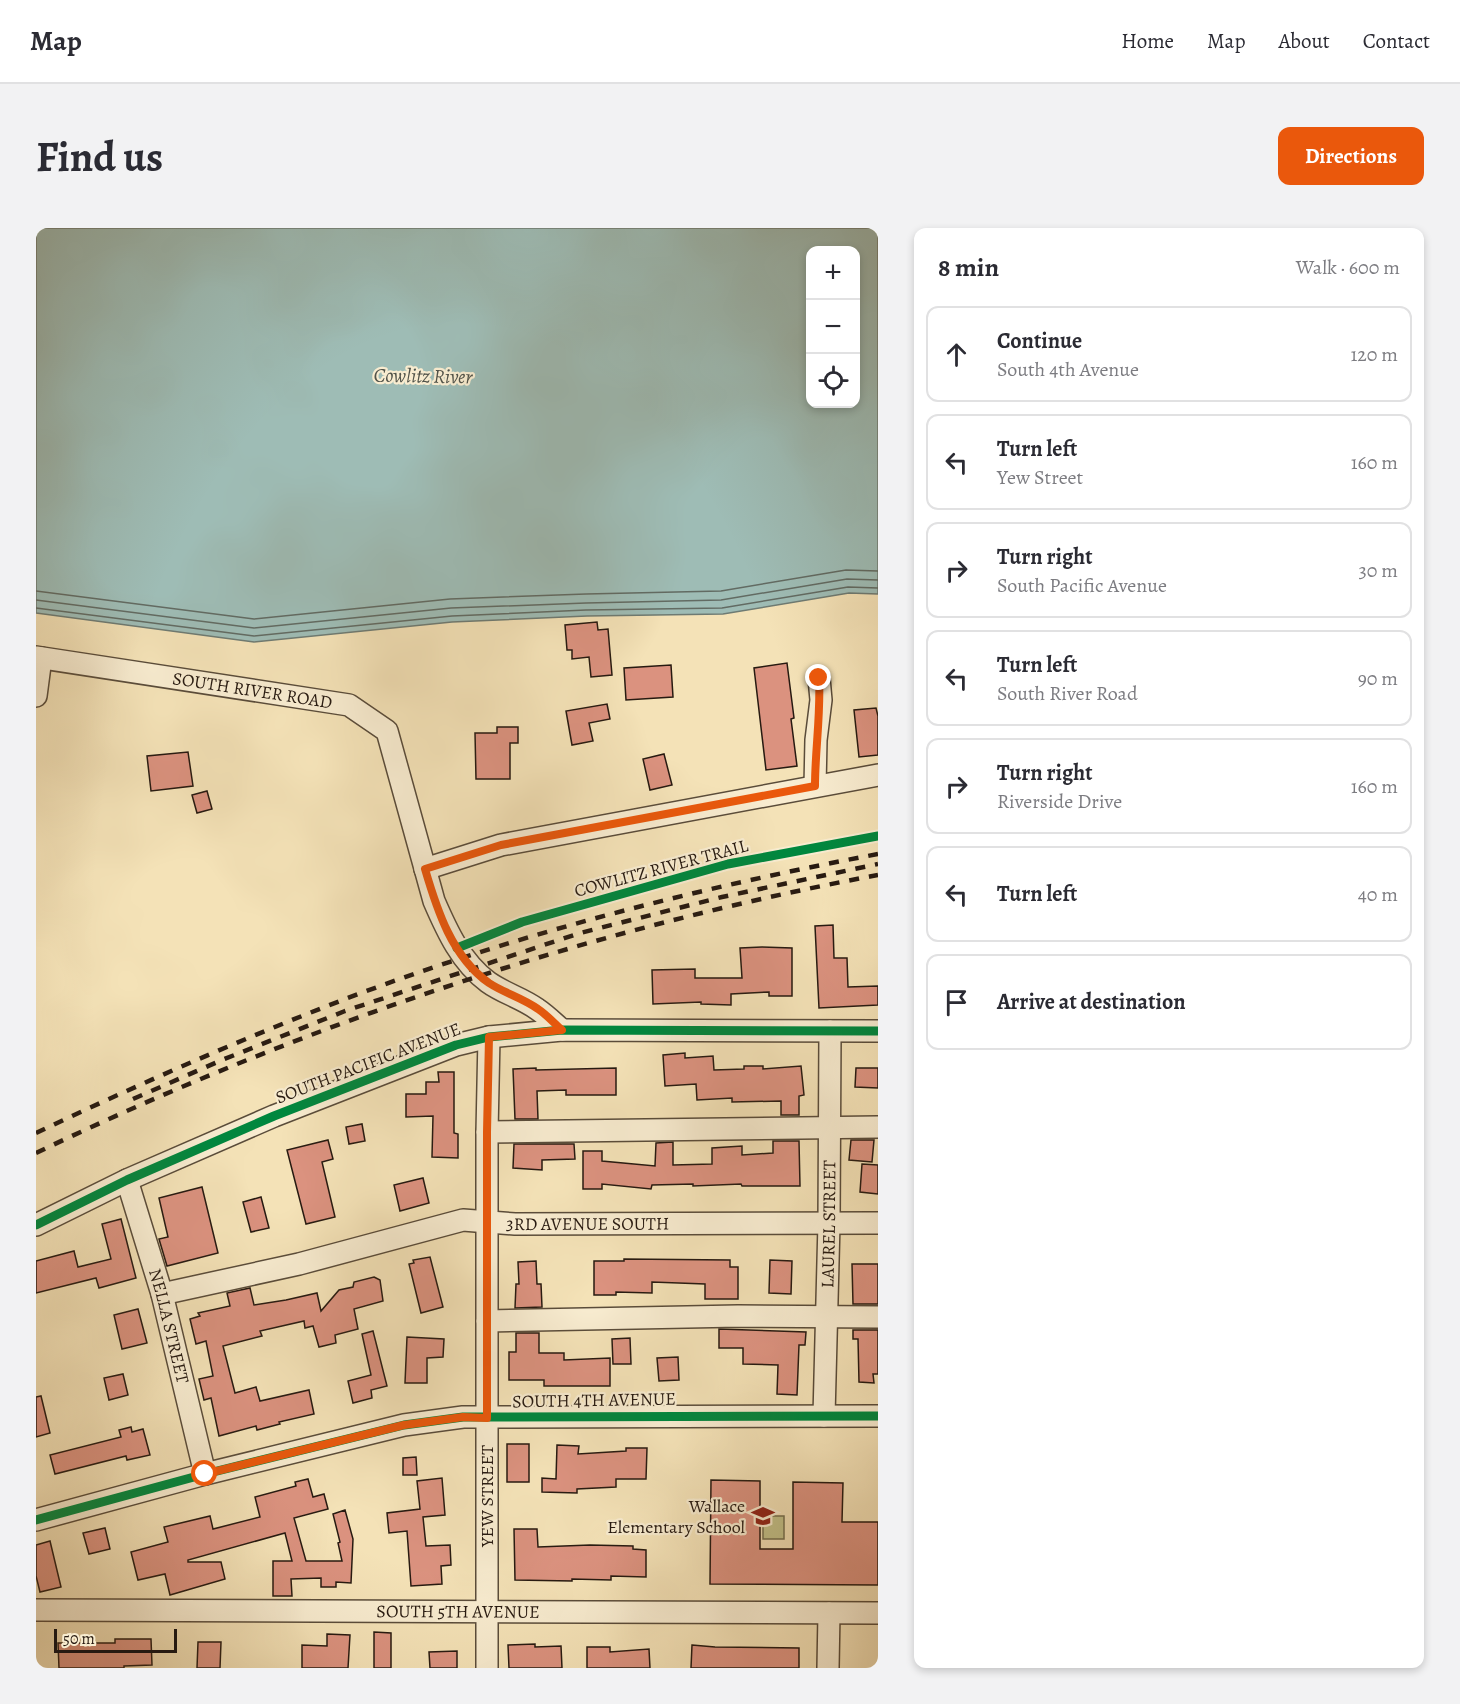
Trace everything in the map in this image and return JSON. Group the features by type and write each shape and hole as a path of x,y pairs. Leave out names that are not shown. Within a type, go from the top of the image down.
{"street":[{"path":"36,696 39,658"},
{"name":"SOUTH RIVER ROAD","path":"39,658 349,705 387,731 425,869 445,927 457,948 473,969 490,984 537,1008 562,1030"},
{"path":"815,786 820,700 819,678"},
{"path":"425,869 501,845 878,775"},
{"name":"SOUTH PACIFIC AVENUE","path":"36,1225 127,1180 274,1116 456,1046 489,1037 562,1030 878,1031"},
{"name":"LAUREL STREET","path":"825,1416 830,1222 830,1031"},
{"name":"YEW STREET","path":"487,1668 489,1037"},
{"path":"487,1132 878,1127"},
{"name":"NELLA STREET","path":"127,1180 162,1294 205,1474"},
{"name":"3RD AVENUE SOUTH","path":"162,1294 299,1264 463,1220 515,1224 878,1223"},
{"path":"487,1321 878,1317"},
{"name":"SOUTH 4TH AVENUE","path":"36,1520 205,1474 404,1425 463,1417 878,1416"},
{"name":"SOUTH 5TH AVENUE","path":"36,1610 42,1608 488,1613 878,1613"},
{"path":"828,1668 829,1613"}],"shaded area":[{"path":"763,1516 784,1516 784,1539 763,1539"}],"water":[{"name":"Cowlitz River","path":"36,228 878,228 878,594 849,593 723,614 587,616 452,622 254,642 36,613"}],"building":[{"path":"597,622 598,630 608,629 612,675 591,677 589,657 572,659 572,650 567,650 565,625"},
{"path":"787,663 797,766 766,770 754,668"},
{"path":"671,665 673,697 626,700 624,668"},
{"path":"607,704 610,719 589,723 593,741 572,745 566,711"},
{"path":"876,708 878,755 859,757 854,710"},
{"path":"497,727 518,727 518,743 510,743 510,779 476,779 475,733 497,733"},
{"path":"188,752 193,786 151,791 147,756"},
{"path":"664,754 672,785 650,790 643,759"},
{"path":"207,791 212,809 197,813 192,795"},
{"path":"833,925 834,958 847,958 848,987 878,986 878,1005 819,1008 815,926"},
{"path":"740,948 792,948 792,996 769,996 769,992 731,994 731,1005 701,1004 701,1002 653,1004 652,970 695,969 695,978 742,978"},
{"path":"685,1053 685,1058 713,1056 714,1070 744,1069 744,1066 763,1066 763,1069 801,1066 804,1095 799,1096 799,1115 781,1115 781,1101 732,1102 732,1098 697,1100 696,1084 665,1086 663,1055"},
{"path":"536,1068 536,1070 616,1068 616,1095 566,1095 566,1090 537,1091 538,1119 515,1119 513,1069"},
{"path":"856,1068 878,1068 878,1088 855,1087"},
{"path":"438,1072 454,1072 454,1133 458,1134 458,1158 432,1157 433,1116 406,1117 406,1094 426,1094 426,1082 439,1082"},
{"path":"362,1124 365,1141 349,1144 346,1127"},
{"path":"328,1140 333,1159 322,1162 335,1217 306,1224 287,1150"},
{"path":"851,1140 874,1140 872,1162 849,1160"},
{"path":"773,1141 799,1141 800,1186 742,1186 741,1184 693,1186 693,1184 652,1185 651,1189 602,1184 602,1189 583,1189 583,1151 602,1151 602,1161 655,1166 656,1143 673,1142 673,1165 712,1164 712,1148 742,1146 742,1155 773,1153"},
{"path":"514,1144 574,1144 575,1159 542,1160 542,1170 513,1168"},
{"path":"862,1164 878,1165 878,1194 860,1192"},
{"path":"423,1178 429,1203 400,1211 394,1185"},
{"path":"202,1187 218,1253 167,1266 159,1239 168,1237 159,1198"},
{"path":"261,1197 269,1228 251,1232 243,1202"},
{"path":"121,1219 136,1278 99,1288 96,1278 36,1293 36,1261 74,1251 78,1267 111,1259 102,1224"},
{"path":"430,1257 443,1307 421,1313 409,1264 414,1263 413,1260"},
{"path":"624,1259 730,1260 730,1267 738,1267 738,1299 705,1299 705,1284 652,1282 652,1293 616,1292 616,1295 594,1295 594,1261 624,1261"},
{"path":"770,1260 792,1261 791,1294 769,1293"},
{"path":"536,1261 537,1284 541,1284 542,1307 515,1308 516,1284 519,1284 518,1262"},
{"path":"852,1264 878,1264 878,1304 853,1304"},
{"path":"374,1277 380,1280 383,1301 354,1309 358,1329 335,1335 336,1343 319,1347 313,1326 305,1328 304,1321 260,1331 262,1336 223,1346 235,1393 256,1387 260,1401 309,1390 314,1414 257,1430 256,1426 219,1436 211,1398 204,1400 199,1379 213,1376 206,1341 196,1344 190,1319 200,1316 198,1313 230,1306 227,1293 250,1288 254,1305 317,1293 321,1311 339,1290 353,1287 354,1282"},
{"path":"138,1309 147,1343 122,1349 114,1315"},
{"path":"719,1329 806,1332 805,1345 799,1345 797,1395 777,1394 778,1365 743,1364 743,1348 719,1348"},
{"path":"853,1330 878,1330 878,1374 873,1374 874,1383 859,1382 858,1339 853,1339"},
{"path":"373,1331 387,1386 371,1390 372,1398 353,1403 348,1381 371,1375 362,1334"},
{"path":"516,1333 539,1333 539,1353 564,1353 564,1360 610,1358 610,1386 544,1386 544,1380 509,1380 509,1352 516,1352"},
{"path":"407,1337 444,1339 443,1357 427,1358 427,1383 405,1383"},
{"path":"630,1338 631,1364 613,1364 612,1339"},
{"path":"678,1357 679,1380 659,1381 657,1358"},
{"path":"123,1374 128,1395 109,1400 104,1378"},
{"path":"41,1396 50,1433 36,1437 36,1397"},
{"path":"131,1427 132,1432 143,1429 150,1455 127,1460 126,1456 55,1474 50,1455 121,1437 119,1430"},
{"path":"507,1444 529,1444 529,1482 507,1482"},
{"path":"557,1445 579,1446 578,1454 626,1451 626,1448 647,1448 646,1479 616,1479 616,1487 577,1489 577,1493 542,1492 542,1478 556,1479"},
{"path":"416,1457 417,1475 403,1475 403,1458"},
{"path":"442,1478 445,1515 423,1517 426,1546 450,1545 451,1565 441,1566 442,1584 411,1586 407,1531 389,1533 387,1513 420,1509 417,1481"},
{"path":"308,1479 313,1497 324,1494 328,1509 294,1518 306,1561 342,1561 333,1514 345,1510 353,1539 351,1583 336,1582 336,1587 321,1587 321,1578 291,1579 292,1596 273,1596 273,1561 292,1561 285,1533 188,1560 188,1562 221,1562 225,1579 170,1595 165,1574 138,1580 131,1552 168,1542 164,1527 210,1516 213,1529 260,1517 255,1497 296,1486 295,1482"},
{"path":"711,1480 760,1481 760,1549 793,1549 793,1482 843,1483 842,1522 878,1522 878,1585 710,1584"},
{"path":"105,1528 110,1549 89,1554 83,1533"},
{"path":"514,1529 537,1529 538,1547 633,1546 633,1549 646,1550 646,1577 611,1576 611,1580 572,1579 572,1581 515,1580"},
{"path":"50,1541 61,1587 40,1592 36,1576 36,1545"},
{"path":"374,1632 391,1633 391,1668 374,1668"},
{"path":"327,1634 350,1635 348,1668 302,1668 302,1645 327,1646"},
{"path":"115,1639 151,1639 152,1665 124,1666 124,1668 59,1668 58,1643 115,1643"},
{"path":"198,1642 221,1642 220,1668 197,1668"},
{"path":"535,1644 535,1647 561,1646 562,1668 509,1668 508,1645"},
{"path":"692,1645 799,1648 799,1668 691,1668"},
{"path":"587,1647 610,1647 610,1652 649,1649 650,1668 587,1668"},
{"path":"457,1651 457,1668 430,1668 429,1652"}],"railway":[{"path":"36,1133 263,1032 340,1001 471,955 538,934 674,898 878,854"},
{"path":"133,1099 222,1060 345,1011 580,933 722,897 878,864"},
{"path":"36,1153 239,1063 448,986 661,923 769,897 878,875"}],"cycle path":[{"name":"COWLITZ RIVER TRAIL","path":"457,948 522,922 728,864 878,836"},
{"path":"36,1225 127,1180 274,1116 456,1045 489,1037 562,1030 878,1031"},
{"path":"36,1520 205,1474 404,1425 463,1417 878,1416"}],"place":[{"name":"Wallace Elementary School","path":"763,1516"}],"route":[{"path":"205,1474 404,1425 463,1417 487,1418 489,1037 562,1030 537,1008 490,984 473,969 445,927 434,901 425,869 501,845 815,786 820,700 819,678"}]}
